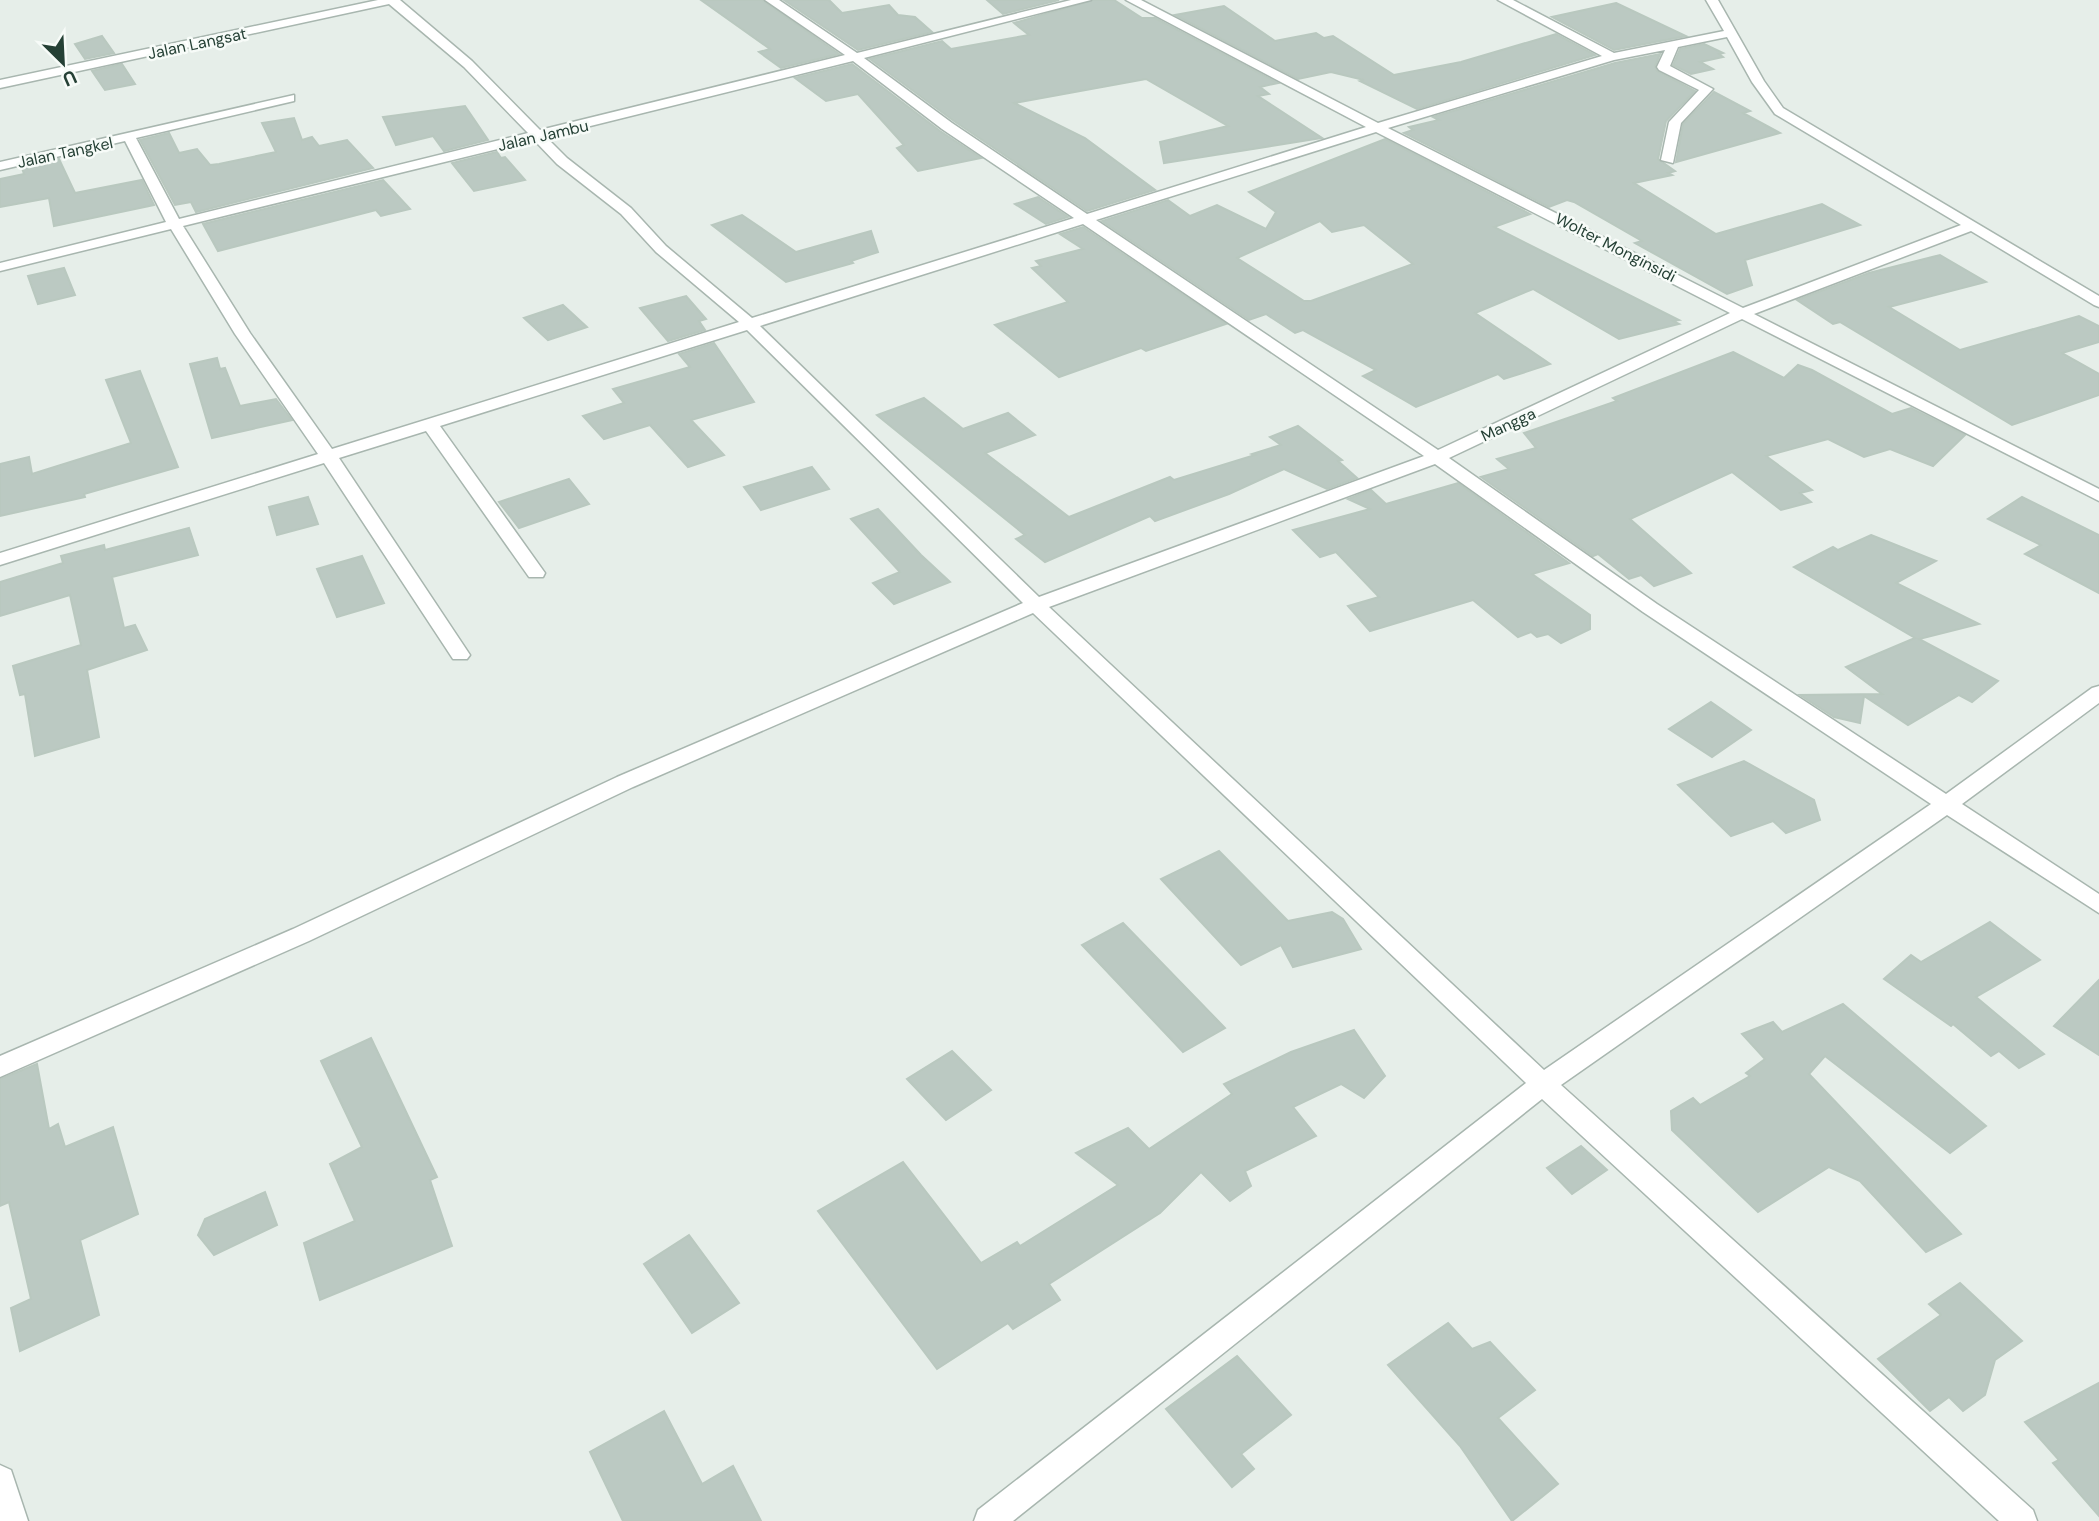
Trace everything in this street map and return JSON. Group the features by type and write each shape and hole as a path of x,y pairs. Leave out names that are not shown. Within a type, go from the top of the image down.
{"street":[{"path":"393,0 468,64 562,161 626,211 661,250 750,324 1036,605 1544,1084 2022,1521"},
{"name":"Jalan Langsat","path":"0,84 393,0"},
{"path":"771,0 858,58 947,126 1437,457 1650,608 2099,905"},
{"name":"Jalan Jambu","path":"0,267 1085,0"},
{"name":"Wolter Monginsidi","path":"1132,0 1376,129 1745,312 2099,496"},
{"path":"1504,0 1612,57"},
{"path":"1712,0 1779,111 2099,302"},
{"path":"0,559 330,457 1082,217 1612,57 1731,33"},
{"path":"1668,160 1675,122 1707,89 1663,67 1673,45"},
{"name":"Jalan Tangkel","path":"0,166 130,138 290,98"},
{"path":"130,138 174,223 243,334 330,457 460,655"},
{"name":"Mangga","path":"0,1067 301,935 625,782 1036,605 1437,457 1745,312 1972,226"},
{"path":"430,424 536,573"},
{"path":"989,1521 1544,1084 1947,804 2099,693"},
{"path":"0,1480 13,1521"}],"building":[{"path":"701,0 762,0 839,54 781,68 759,52 770,49"},
{"path":"784,0 829,0 842,13 889,5 898,15 915,17 932,32 858,50"},
{"path":"987,0 1059,0 1003,14"},
{"path":"1093,0 1114,0 1142,18 1155,18 1278,83 1260,87 1269,94 1258,96 1322,138 1164,163 1160,142 1228,126 1146,79 1014,103 1085,138 1155,190 1087,211 954,121 870,59 942,41 951,49 1029,35 1014,23"},
{"path":"1616,3 1686,36 1614,50 1552,17"},
{"path":"1224,6 1275,41 1316,33 1324,38 1333,36 1394,75 1461,62 1556,34 1595,55 1417,109 1360,81 1364,80 1331,72 1298,79 1175,15"},
{"path":"102,36 114,53 85,59 75,44"},
{"path":"1704,44 1723,53 1719,54 1723,57 1700,62 1713,69 1691,74 1673,65 1680,49"},
{"path":"1660,54 1655,66 1657,71 1695,91 1666,121 1658,159 1675,171 1668,173 1672,175 1634,183 1716,234 1822,204 1860,225 1745,260 1752,285 1727,294 1635,243 1642,241 1574,202 1567,200 1549,207 1404,133 1413,130 1409,127 1439,120 1433,117 1615,63"},
{"path":"122,64 135,84 105,90 92,71"},
{"path":"852,64 940,131 981,158 918,171 897,148 904,145 858,94 826,101 795,78"},
{"path":"1714,92 1750,111 1743,113 1780,133 1676,162 1683,124"},
{"path":"465,106 488,140 444,151 433,136 396,145 383,117"},
{"path":"294,118 302,140 312,137 319,146 347,140 373,168 196,212 191,202 175,205 140,140 169,133 179,153 197,149 210,165 219,164 276,152 262,123"},
{"path":"1385,139 1530,214 1494,227 1679,320 1673,321 1679,324 1619,339 1533,289 1475,313 1550,364 1504,379 1498,374 1416,407 1363,376 1376,370 1303,330 1295,333 1266,314 1249,320 1102,221 1168,200 1190,216 1217,205 1266,229 1276,212 1249,192","holes":["1320,221 1332,232 1364,225 1413,264 1311,301 1304,301 1237,258"]},
{"path":"497,152 501,158 505,157 525,180 474,191 452,163"},
{"path":"59,159 75,193 142,180 154,205 54,226 49,198 0,207 0,179 24,174 22,168"},
{"path":"383,180 410,209 381,216 376,210 218,251 203,224"},
{"path":"1038,197 1068,217 1046,224 1015,204"},
{"path":"742,215 796,252 871,231 878,252 851,261 853,263 786,282 712,225"},
{"path":"1083,227 1226,324 1146,351 1141,348 1059,377 995,325 1068,302 1032,268 1041,266 1036,261 1083,249 1060,234"},
{"path":"1940,255 1986,282 1889,307 1960,350 2079,316 2099,326 2099,342 2062,353 2099,374 2099,395 2012,425 1840,322 1833,324 1797,300 1869,273"},
{"path":"64,268 75,295 38,304 28,276"},
{"path":"686,296 706,319 699,321 705,330 668,341 640,308"},
{"path":"563,305 587,327 548,340 524,318"},
{"path":"714,343 754,402 691,420 724,455 688,467 650,425 604,439 583,416 624,403 613,389 690,367 679,354"},
{"path":"1733,352 1784,378 1798,365 1812,370 1892,414 1911,408 1965,435 1933,466 1890,449 1864,457 1828,439 1766,456 1812,490 1800,493 1811,502 1781,510 1732,472 1630,519 1691,573 1654,586 1641,575 1629,579 1598,554 1593,556 1481,477 1509,469 1497,459 1536,448 1524,433 1617,401 1613,398"},
{"path":"217,358 220,369 225,368 240,406 276,399 292,420 212,438 190,364"},
{"path":"140,371 178,467 84,494 85,497 0,516 0,464 29,457 32,474 131,443 106,380"},
{"path":"924,398 963,429 1008,413 1035,435 985,453 1069,517 1170,477 1174,480 1281,445 1270,437 1298,426 1342,460 1338,461 1357,478 1327,489 1284,469 1229,494 1155,521 1150,516 1045,562 1016,539 1025,535 877,415"},
{"path":"812,467 829,489 761,510 744,487"},
{"path":"569,479 589,504 519,528 499,502"},
{"path":"1458,483 1569,563 1532,574 1590,615 1590,629 1561,643 1548,634 1537,637 1531,632 1518,637 1473,600 1370,631 1348,606 1379,597 1336,552 1320,557 1293,530 1370,509 1348,499 1371,490 1386,504"},
{"path":"308,497 318,524 277,535 269,507"},
{"path":"2022,497 2099,535 2099,593 2025,554 2041,545 1988,519"},
{"path":"878,509 950,582 894,604 873,583 900,572 851,519"},
{"path":"189,528 198,555 112,577 124,628 135,625 147,650 87,670 99,737 35,756 25,694 20,695 13,666 81,645 70,595 0,616 0,582 63,563 61,556 104,545 105,550"},
{"path":"1871,535 1936,561 1896,583 1979,624 1919,639 1998,681 1972,702 1959,695 1908,725 1864,696 1860,723 1834,717 1800,695 1882,694 1846,667 1915,638 1794,567 1833,547 1838,550"},
{"path":"362,556 384,603 337,617 317,569"},
{"path":"1711,702 1751,730 1712,757 1669,729"},
{"path":"1744,761 1814,800 1820,820 1786,833 1773,821 1731,836 1678,785"},
{"path":"1219,851 1288,921 1332,912 1343,919 1361,949 1293,967 1281,945 1241,965 1161,879"},
{"path":"1990,922 2040,960 1976,997 2044,1054 2019,1068 1999,1051 1991,1056 1953,1024 1951,1026 1884,979 1911,955 1921,962"},
{"path":"1123,923 1225,1028 1183,1052 1082,945"},
{"path":"2099,980 2099,1055 2054,1026"},
{"path":"1843,1004 1986,1126 1950,1153 1825,1056 1809,1074 1961,1234 1926,1252 1860,1181 1829,1167 1758,1212 1672,1130 1671,1111 1693,1098 1700,1105 1750,1076 1746,1073 1765,1059 1742,1034 1773,1022 1782,1032"},
{"path":"1354,1030 1385,1076 1364,1098 1341,1084 1293,1107 1316,1136 1245,1171 1251,1186 1230,1201 1201,1172 1160,1213 1049,1284 1060,1300 1013,1329 1008,1323 937,1369 818,1211 903,1162 981,1263 1017,1242 1020,1246 1118,1185 1076,1153 1128,1128 1149,1149 1232,1094 1224,1084 1291,1052"},
{"path":"371,1038 437,1177 430,1180 452,1246 320,1300 304,1243 355,1221 330,1164 362,1147 321,1061"},
{"path":"952,1051 991,1090 946,1120 907,1079"},
{"path":"37,1064 49,1129 58,1124 65,1147 113,1127 138,1214 80,1240 99,1315 20,1351 11,1308 31,1299 9,1202 0,1206 0,1079"},
{"path":"1581,1146 1607,1170 1572,1194 1547,1168"},
{"path":"265,1192 277,1225 214,1255 198,1235 205,1219"},
{"path":"689,1235 739,1303 692,1333 644,1264"},
{"path":"1960,1283 2022,1341 1995,1360 1985,1395 1963,1411 1949,1397 1930,1411 1878,1359 1941,1315 1929,1304"},
{"path":"1448,1323 1472,1349 1490,1342 1535,1390 1498,1418 1558,1484 1512,1521 1460,1446 1388,1365"},
{"path":"1237,1356 1291,1415 1241,1454 1254,1469 1232,1487 1166,1409"},
{"path":"2099,1383 2099,1516 2053,1463 2059,1460 2025,1422"},
{"path":"664,1411 702,1484 733,1466 761,1521 623,1521 590,1452"}]}
